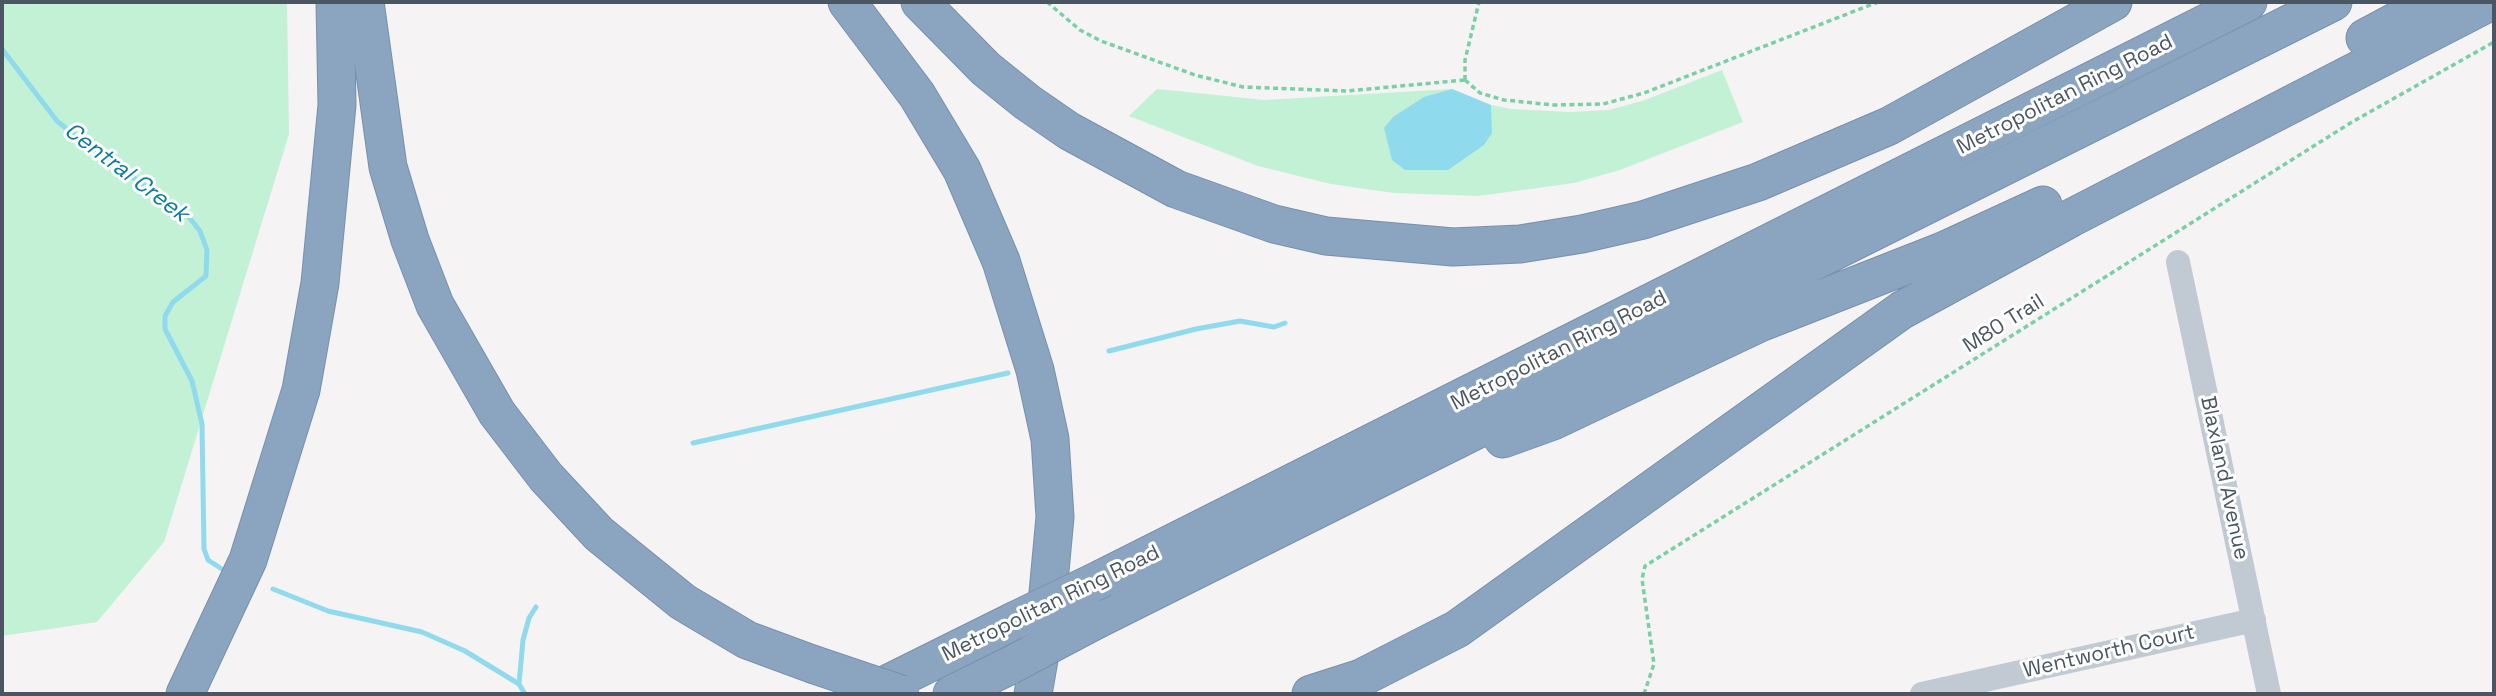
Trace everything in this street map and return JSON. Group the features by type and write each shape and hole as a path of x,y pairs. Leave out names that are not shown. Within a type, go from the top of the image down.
{"highway":[{"path":"185,694 248,560 301,390 320,283 336,118 335,2"},
{"path":"365,2 388,167 410,240 435,304 497,413 546,477 599,534 683,602 747,640 901,694"},
{"path":"847,2 917,95 962,170 1001,261 1035,370 1050,439 1055,517 1045,625 1033,694"},
{"path":"920,2 986,69 1027,102 1069,131 1175,189 1248,216 1326,236 1452,247 1520,244 1582,234 1669,212 1758,182 1889,126 2113,2"},
{"name":"Metropolitan Ring Road","path":"952,694 1098,618 2333,2"},
{"path":"1364,487 1553,421 1762,322 2008,223 2432,2"},
{"path":"1311,694 1361,678 1457,629 1902,310 2244,128 2473,2"},
{"path":"2244,128 2490,2"},
{"name":"Metropolitan Ring Road","path":"867,694 1103,578 2236,7"}],"street":[{"name":"Blaxland Avenue","path":"2178,262 2269,694"},
{"name":"Wentworth Court","path":"1922,694 2254,620"}],"path":[{"path":"1046,2 1080,30 1101,41 1195,75 1243,88 1347,91 1465,80 1480,93 1504,100 1554,105 1603,104 1644,93 1878,2"},
{"path":"1465,80 1465,60 1479,2"},
{"name":"M80 Trail","path":"1644,694 1654,664 1642,579 1645,566 2352,122 2494,42"}],"green space":[{"path":"2,2 287,2 289,134 164,542 97,622 2,636"},
{"path":"1722,70 1743,122 1620,170 1574,183 1478,196 1394,193 1331,184 1258,166 1129,116 1157,89 1265,100 1452,89 1491,105 1511,109 1569,112 1609,110 1645,100"}],"water":[{"path":"1452,89 1491,105 1492,133 1484,145 1448,170 1405,170 1392,160 1384,128 1393,117 1424,97"}],"waterway":[{"name":"Central Creek","path":"2,49 57,121 102,157 184,211 200,231 207,250 206,276 173,302 165,316 165,329 192,381 202,424 204,549 208,560 225,571"},
{"path":"1109,351 1240,321 1274,327 1285,323"},
{"path":"693,443 1008,373"},
{"name":"Central Creek","path":"273,589 328,611 422,632 465,651 519,684 525,694"},
{"path":"519,684 523,640 529,618 536,607"}]}
